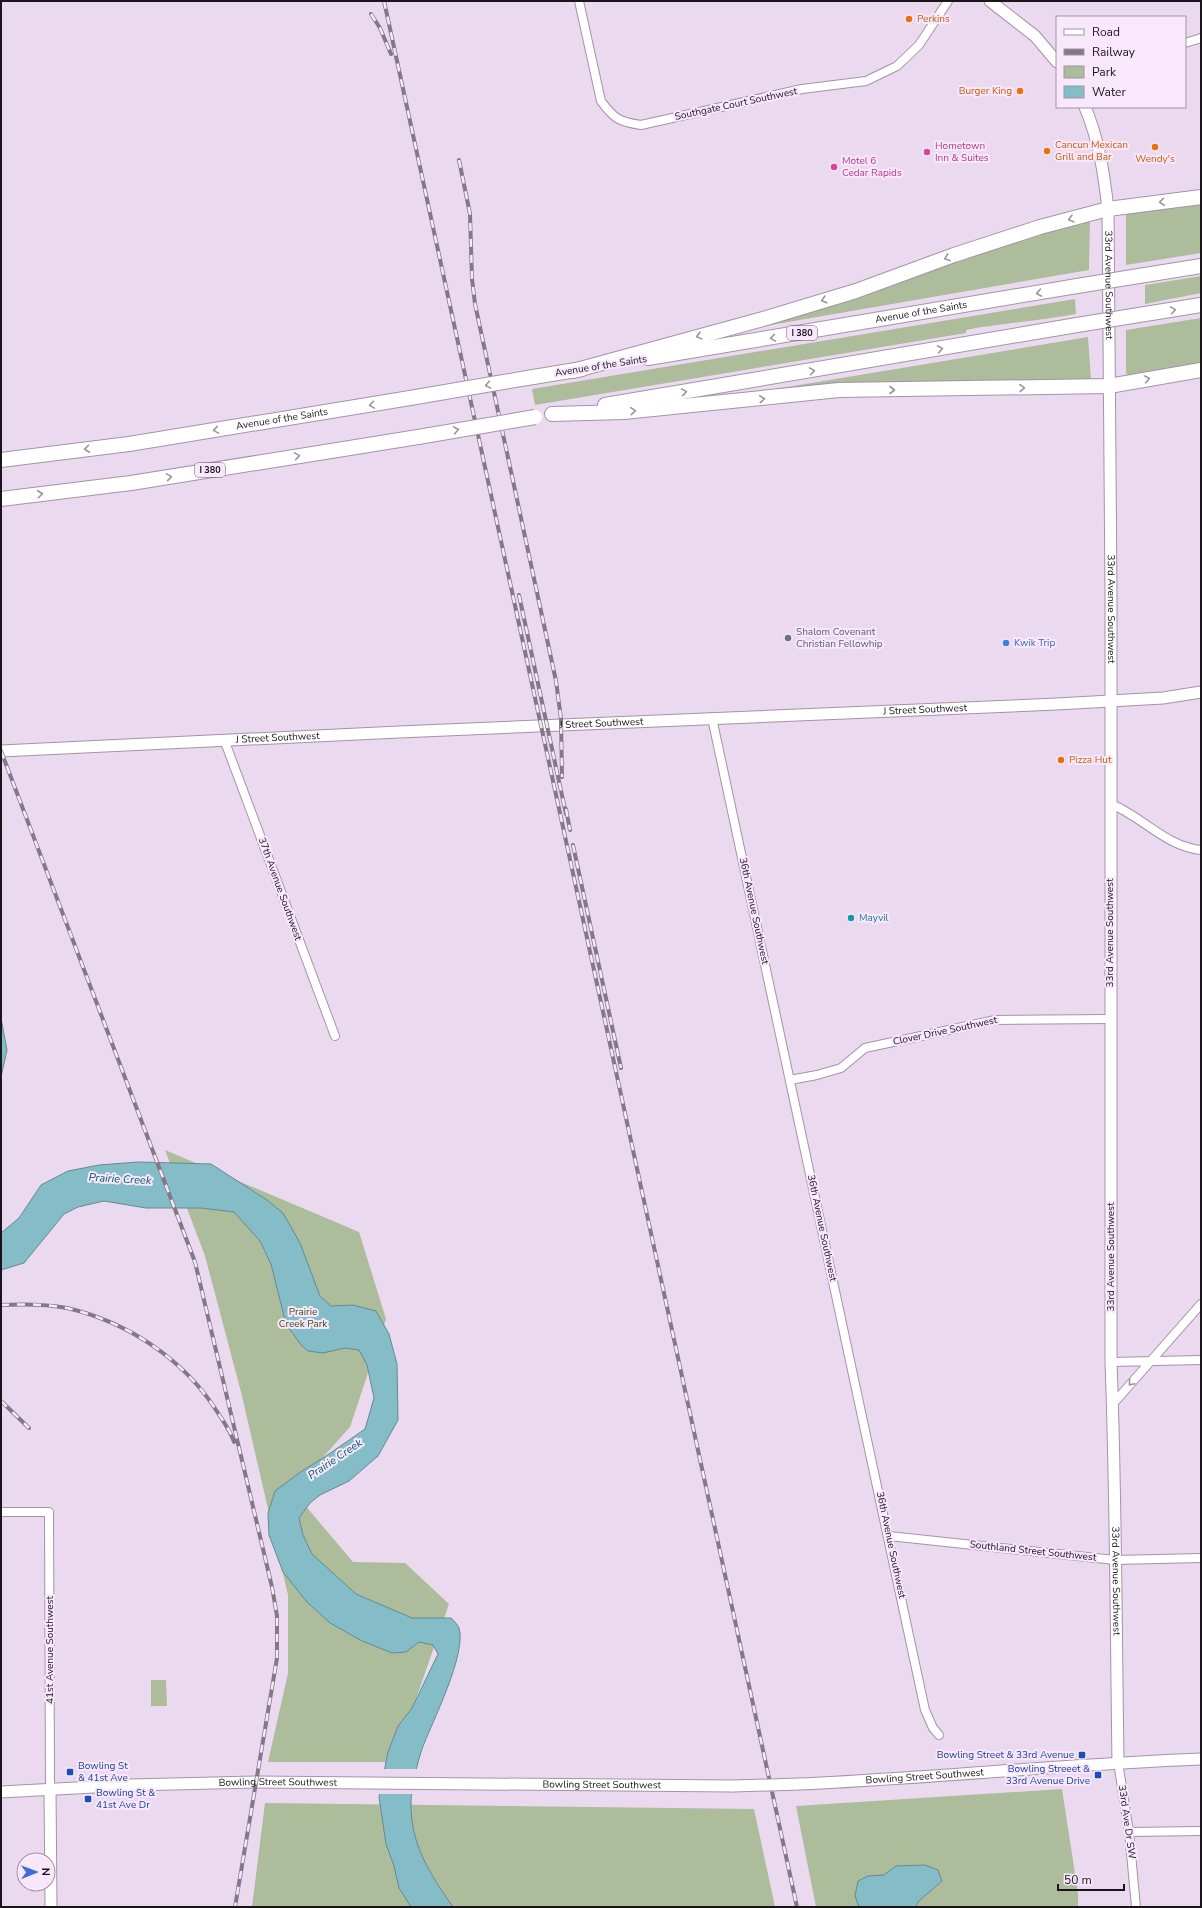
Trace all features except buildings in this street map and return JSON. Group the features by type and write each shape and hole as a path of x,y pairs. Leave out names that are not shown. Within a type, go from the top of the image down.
{"highway":[{"path":"573,370 777,315 856,291 954,255 1040,227 1108,209 1201,197"},
{"name":"Avenue of the Saints","path":"1,460 128,444 847,326 1201,266"},
{"name":"I 380","path":"1,499 131,483 418,437 535,416 1201,305"},
{"path":"552,414 624,412 839,390 1109,386 1201,370"}],"street":[{"name":"Southgate Court Southwest","path":"579,1 601,101 610,114 623,122 641,125 802,89 866,81 896,66 919,45 948,1"},
{"path":"990,1 1035,36 1056,61"},
{"path":"1186,43 1201,38"},
{"name":"33rd Avenue Southwest","path":"1085,108 1094,133 1103,169 1108,209 1111,588 1111,1362 1115,1484 1118,1762"},
{"name":"J Street Southwest","path":"1,751 1110,701 1163,698 1201,692"},
{"name":"36th Avenue Southwest","path":"712,718 889,1536 925,1710 938,1735"},
{"name":"37th Avenue Southwest","path":"225,742 335,1036"},
{"path":"1111,804 1122,809 1168,840 1190,849 1201,850"},
{"name":"Clover Drive Southwest","path":"790,1080 817,1075 841,1068 865,1048 995,1020 1110,1019"},
{"path":"1112,1404 1201,1304"},
{"path":"1111,1362 1201,1360"},
{"name":"41st Avenue Southwest","path":"1,1512 49,1512 50,1789"},
{"name":"Southland Street Southwest","path":"889,1536 1115,1560 1201,1558"},
{"name":"Bowling Street Southwest","path":"1,1792 236,1782 733,1786 943,1776 1118,1762 1201,1759"},
{"name":"33rd Ave Dr SW","path":"1118,1762 1129,1832 1136,1907"},
{"path":"50,1789 51,1907"},
{"path":"1129,1832 1201,1831"}],"green space":[{"path":"1201,205 1201,253 1126,265 1126,215 1128,213"},
{"path":"1090,220 1089,270 765,326 990,248"},
{"path":"1201,276 1201,293 1145,304 1145,285"},
{"path":"1075,299 1076,314 966,330 966,333 535,405 532,389"},
{"path":"1201,318 1201,364 1127,376 1126,330"},
{"path":"1088,337 1091,380 763,391"},
{"name":"Prairie Creek Park","path":"165,1150 359,1232 386,1319 350,1427 293,1491 353,1562 405,1563 449,1604 394,1762 268,1762 288,1673 288,1595 241,1392 205,1256"},
{"path":"151,1680 166,1680 167,1706 151,1706"},
{"path":"1062,1789 1078,1893 1078,1907 816,1907 796,1806"},
{"path":"265,1803 754,1809 775,1907 252,1907"}],"water":[{"path":"1,1018 7,1050 1,1077"},
{"name":"Prairie Creek","path":"138,1162 211,1164 267,1200 283,1213 300,1243 320,1296 331,1306 353,1305 376,1311 389,1334 397,1364 398,1420 378,1456 349,1481 320,1495 310,1503 299,1518 303,1535 312,1554 356,1594 412,1618 451,1618 459,1628 460,1640 458,1654 447,1688 420,1754 411,1797 414,1831 418,1845 429,1870 453,1907 411,1907 399,1888 394,1866 386,1844 379,1797 388,1752 398,1726 412,1708 438,1654 433,1645 419,1642 406,1652 392,1653 362,1641 330,1623 307,1602 283,1572 269,1535 268,1513 275,1491 365,1429 374,1398 367,1365 359,1350 345,1348 323,1353 308,1351 301,1345 286,1324 271,1264 260,1241 234,1212 201,1208 146,1208 104,1201 78,1207 64,1214 24,1263 1,1270 1,1233 19,1218 41,1185 68,1171 99,1165"},
{"path":"925,1865 938,1870 942,1881 918,1902 916,1907 859,1907 855,1896 858,1881 868,1876 884,1875 896,1866"}],"pier":[{"path":"383,1769 420,1769 415,1794 378,1794"}],"railway":[{"path":"384,1 797,1907"},
{"path":"371,14 380,28 391,54"},
{"path":"459,160 470,214 472,279 475,304 556,681 561,719 562,777"},
{"path":"519,595 566,814"},
{"path":"1,751 195,1262 272,1587 277,1616 277,1658 235,1907"},
{"path":"566,809 570,830"},
{"path":"573,845 621,1068"},
{"path":"1,1305 18,1304 67,1308 90,1314 133,1333 172,1360 189,1376 205,1394 218,1413 234,1442"},
{"path":"1,1401 29,1428"}],"place":[{"name":"Perkins","path":"909,19"},
{"name":"Burger King","path":"1020,91"},
{"name":"Wendy's","path":"1155,147"},
{"name":"Cancun Mexican Grill and Bar","path":"1047,151"},
{"name":"Hometown Inn & Suites","path":"927,152"},
{"name":"Motel 6 Cedar Rapids","path":"834,167"},
{"name":"Shalom Covenant Christian Fellowhip","path":"788,638"},
{"name":"Kwik Trip","path":"1006,643"},
{"name":"Pizza Hut","path":"1061,760"},
{"name":"Mayvil","path":"851,918"},
{"name":"Bowling Street & 33rd Avenue","path":"1082,1755"},
{"name":"Bowling St & 41st Ave","path":"70,1772"},
{"name":"Bowling Streeet & 33rd Avenue Drive","path":"1098,1775"},
{"name":"Bowling St & 41st Ave Dr","path":"88,1799"}]}
